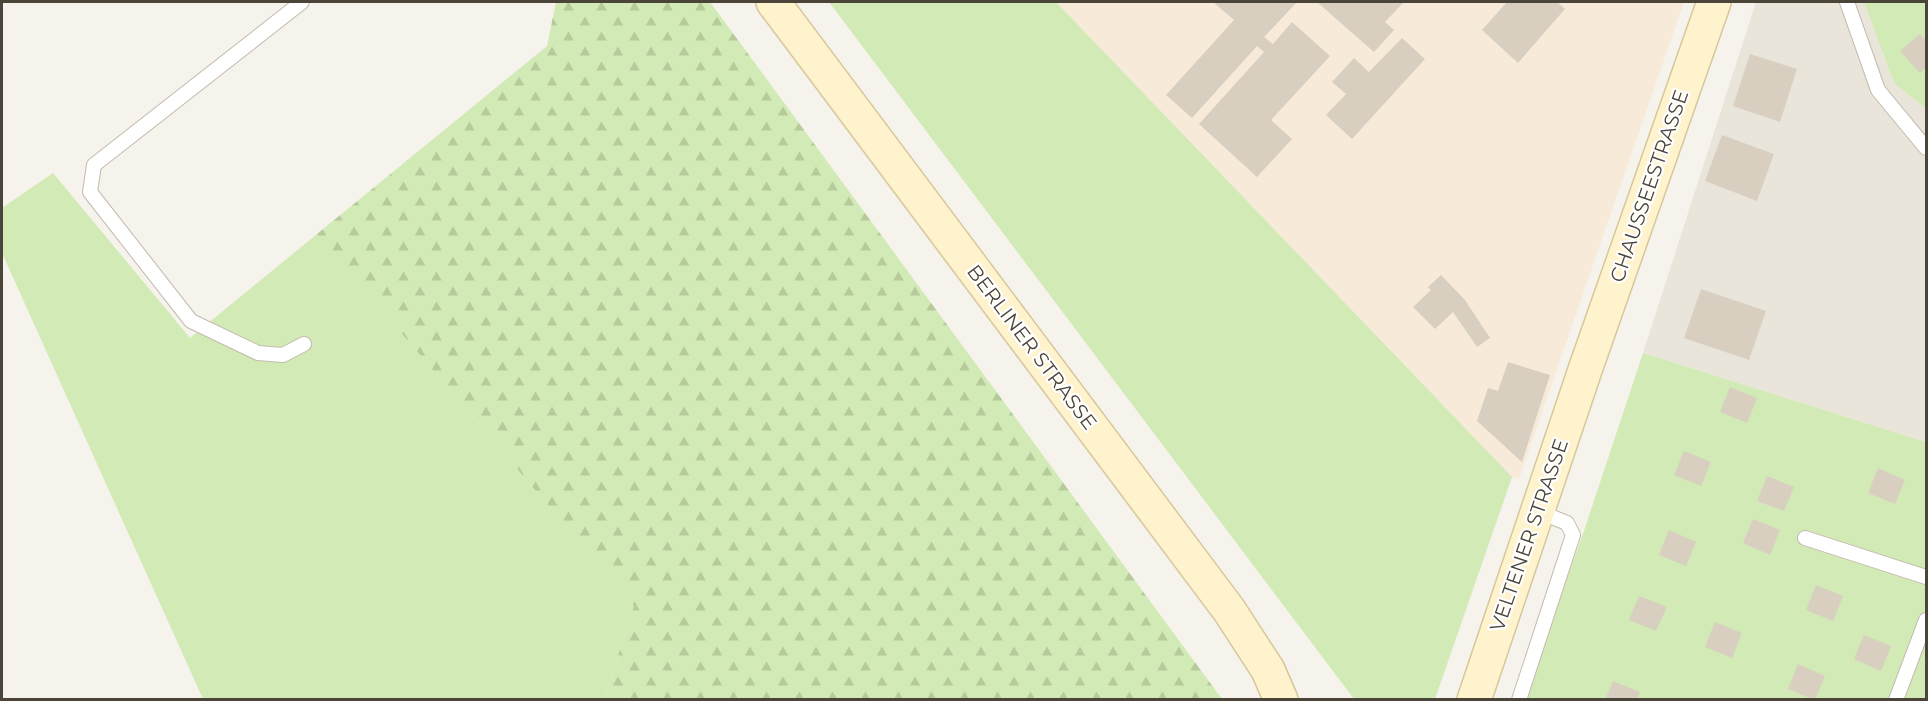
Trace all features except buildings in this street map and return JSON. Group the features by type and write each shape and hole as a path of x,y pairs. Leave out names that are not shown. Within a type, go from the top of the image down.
{"main road":[{"name":"BERLINER STRASSE","path":"773,2 1229,609 1268,670 1281,699"},
{"name":"CHAUSSEESTRASSE","path":"1585,370 1714,2"},
{"name":"VELTENER STRASSE","path":"1474,699 1585,370"}],"lane":[{"path":"302,2 94,165 90,192 191,321 258,353 283,355 304,344"},
{"path":"1847,2 1878,90 1926,148"},
{"path":"1519,699 1573,536 1567,523 1537,511"},
{"path":"1805,538 1926,577"},
{"path":"1896,699 1926,620"}],"shaded area":[{"path":"1056,2 1684,2 1519,479 1512,477"},
{"path":"1756,2 1864,2 1894,83 1926,109 1926,442 1643,353"}],"green space":[{"path":"556,2 710,2 1222,699 604,699 634,606 317,234 547,46"},
{"path":"829,2 1056,2 1512,477 1435,699 1354,699"},
{"path":"1864,2 1926,2 1926,109 1894,83"},
{"path":"53,173 190,338 317,234 634,606 604,699 203,699 2,253 2,208"},
{"path":"1643,353 1926,442 1926,699 1523,700 1585,528"}]}
